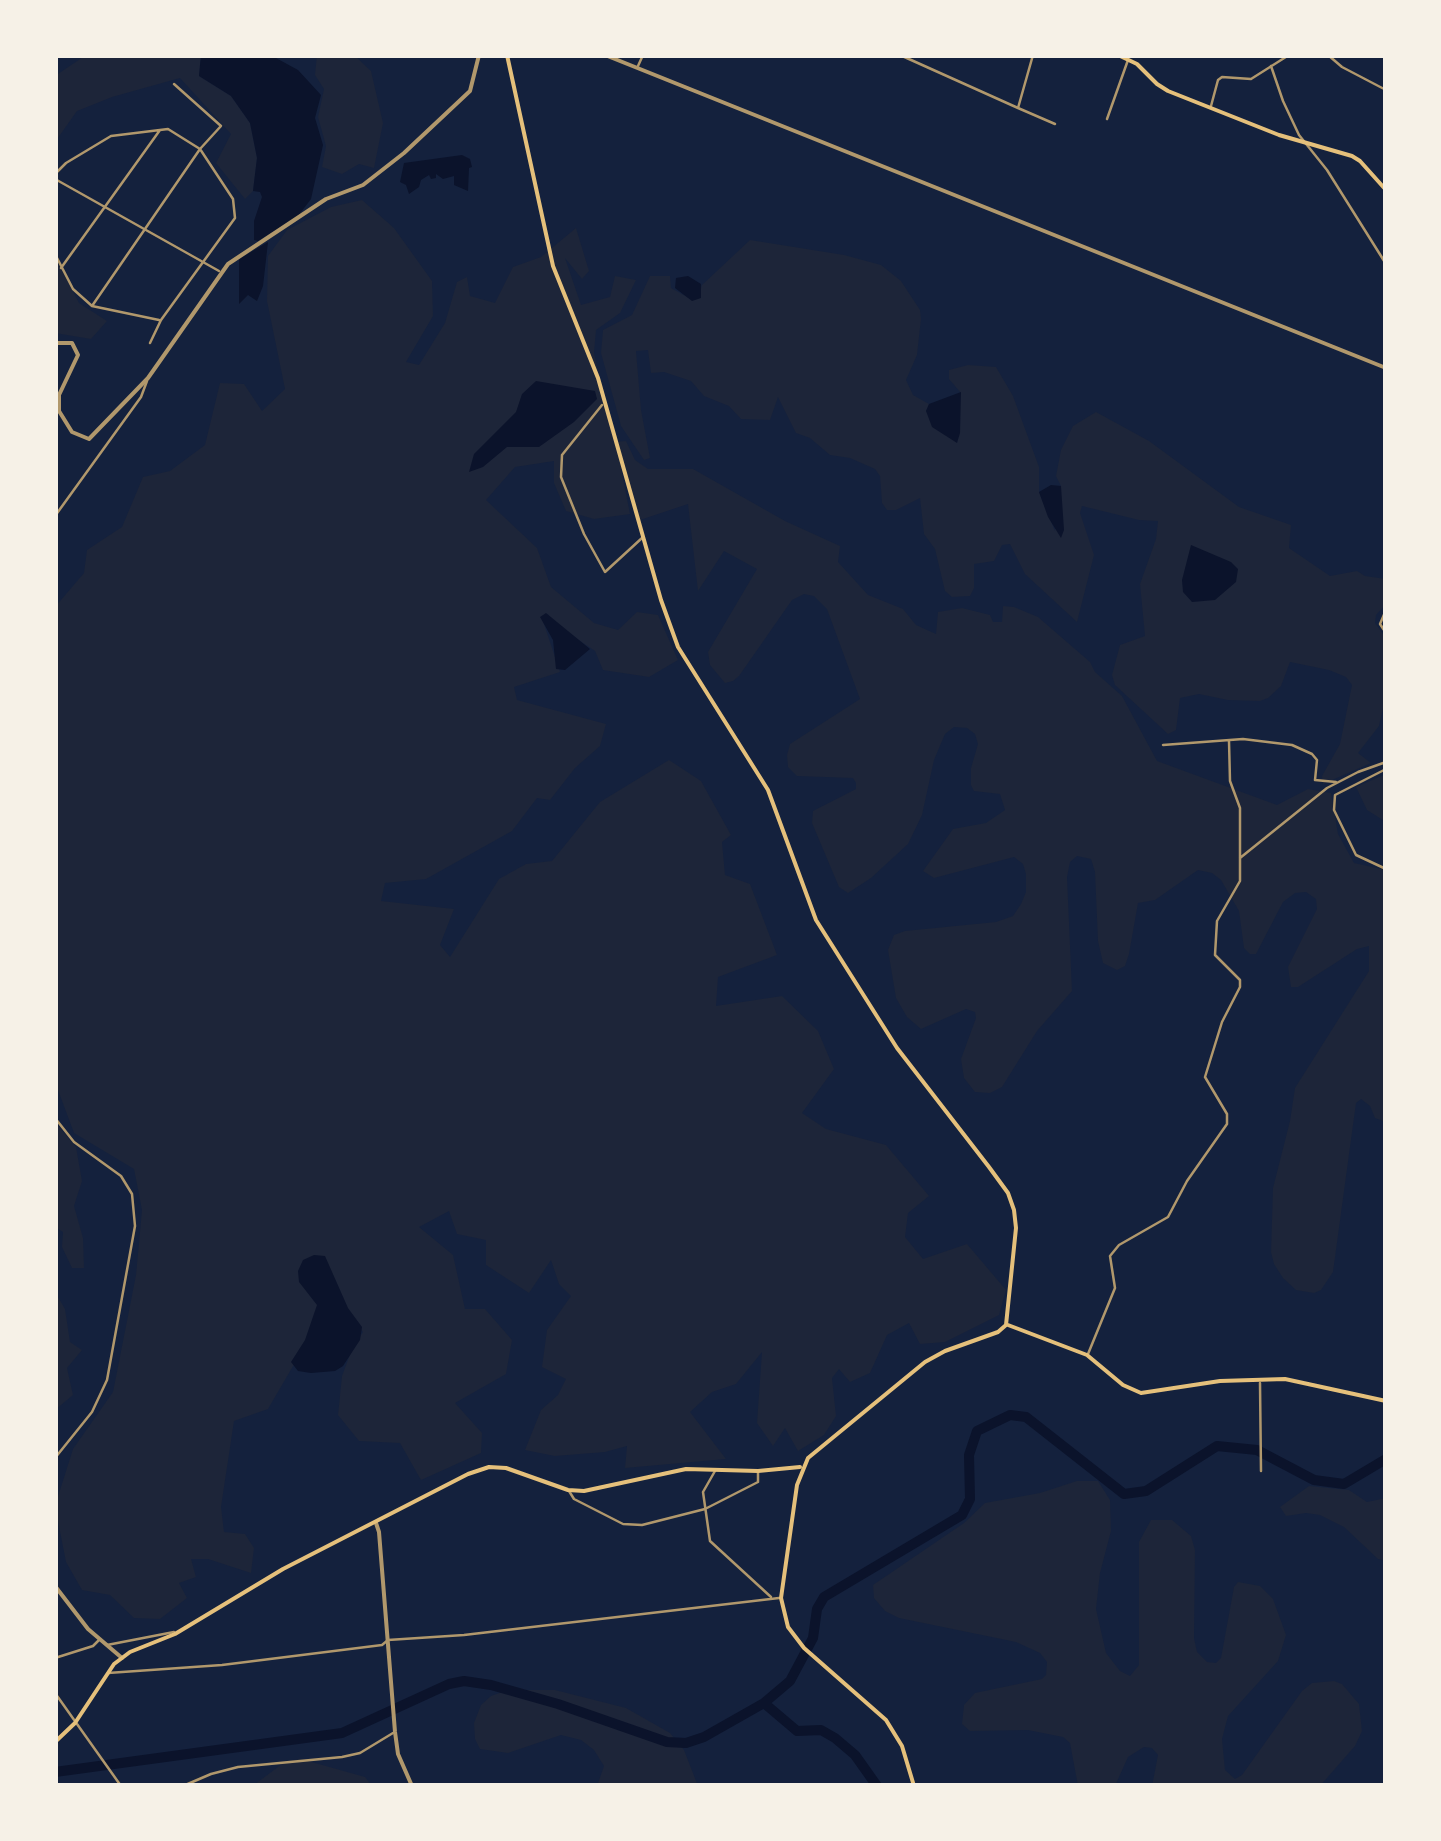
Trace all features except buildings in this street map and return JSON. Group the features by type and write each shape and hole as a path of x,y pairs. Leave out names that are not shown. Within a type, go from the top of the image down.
{"main road":[{"path":"507,55 553,266 605,400 678,648 768,790 816,920 897,1048 1008,1194 1016,1228 1006,1325 998,1332 945,1350 925,1362 802,1467 781,1598 788,1627 804,1648 886,1720 902,1746 914,1786"},
{"path":"1118,55 1128,58 1157,84 1210,108 1360,161 1386,190"},
{"path":"1006,1325 1088,1355 1124,1385 1141,1393 1260,1379 1316,1384 1386,1401"},
{"path":"55,1742 75,1724 107,1673 122,1658 175,1634 282,1569 468,1474 506,1468 568,1490 607,1488 686,1469 758,1471 802,1467"}],"street":[{"path":"55,342 67,341 78,351 58,405 65,423 81,438 93,437 148,378 220,272 326,199 363,185 404,153 470,92 479,55"},
{"path":"605,55 1386,368"},
{"path":"638,68 643,55"},
{"path":"900,55 1056,124"},
{"path":"1018,108 1033,55"},
{"path":"1210,108 1222,77 1246,80 1289,55"},
{"path":"1328,55 1342,67 1386,90"},
{"path":"1107,119 1128,58"},
{"path":"1271,66 1283,102 1304,142 1386,264"},
{"path":"92,306 220,126 174,84"},
{"path":"61,268 161,128"},
{"path":"150,343 161,320 202,264 234,218 232,199 200,149 168,129 111,136 66,162 55,176 105,209 202,264 220,272"},
{"path":"55,254 73,289 92,306 161,320"},
{"path":"55,516 141,396 148,378"},
{"path":"605,400 562,456 562,478 584,534 605,572 644,537"},
{"path":"1386,610 1380,624 1386,633"},
{"path":"1163,745 1242,739 1304,750 1317,760 1315,780 1336,782"},
{"path":"1088,1355 1115,1288 1110,1256 1119,1244 1168,1217 1187,1181 1227,1124 1227,1114 1205,1077 1222,1022 1240,987 1240,980 1215,955 1217,921 1238,888 1240,808 1230,781 1229,740"},
{"path":"1239,859 1336,782 1386,762"},
{"path":"1386,770 1335,794 1334,810 1356,855 1386,869"},
{"path":"55,1118 74,1142 121,1176 132,1194 135,1226 107,1380 92,1412 55,1458"},
{"path":"1260,1379 1261,1471"},
{"path":"715,1468 703,1492 707,1532 714,1547 772,1598"},
{"path":"568,1490 574,1499 631,1526 705,1508 758,1482 758,1471"},
{"path":"376,1523 380,1532 394,1732 403,1769 412,1786"},
{"path":"55,1586 98,1640 122,1658"},
{"path":"107,1673 240,1663 382,1645 388,1640 464,1635 781,1598"},
{"path":"106,1646 175,1634"},
{"path":"55,1658 93,1646 98,1640"},
{"path":"55,1693 120,1786"},
{"path":"183,1786 238,1767 342,1758 360,1753 394,1732"}],"shaded area":[{"path":"86,55 201,55 199,76 231,96 250,123 257,158 253,191 245,199 216,163 231,134 180,78 77,111 55,142 55,76"},
{"path":"201,55 276,58 298,70 321,95 315,118 323,145 311,199 298,216 258,241 254,240 254,221 262,197 260,192 253,191 257,158 250,123 231,96 199,76"},
{"path":"317,55 354,55 371,71 383,123 374,168 359,164 342,174 322,167 326,146 318,117 324,89 315,75"},
{"path":"462,155 470,159 472,167 468,191 454,185 454,176 443,179 436,174 431,179 429,175 409,194 400,182 404,163"},
{"path":"362,200 394,228 432,281 433,316 406,362 419,365 445,323 457,282 467,277 470,296 495,303 513,267 541,257 576,228 589,271 582,279 565,258 581,305 610,297 615,276 636,280 620,313 596,330 594,353 614,442 626,441 635,460 648,469 693,469 785,521 840,546 838,562 868,595 903,609 916,625 936,634 938,612 962,608 990,615 993,622 1002,622 1003,606 1038,617 1122,696 1157,761 1277,805 1308,789 1331,793 1338,834 1354,863 1386,870 1386,1122 1375,1118 1370,1106 1361,1099 1356,1103 1333,1272 1321,1290 1296,1290 1274,1264 1273,1188 1295,1088 1369,971 1369,946 1357,949 1298,987 1291,987 1288,967 1317,909 1316,899 1306,892 1295,893 1283,902 1256,954 1250,954 1244,948 1239,911 1221,880 1198,870 1155,900 1138,903 1129,954 1125,966 1117,970 1103,963 1091,859 1077,856 1070,862 1067,877 1072,991 1037,1031 1002,1087 990,1093 975,1092 964,1078 961,1059 975,1012 966,1009 921,1029 907,1017 896,998 888,950 894,935 905,931 996,922 1013,916 1026,892 1023,864 1014,857 934,878 923,871 953,829 986,823 1005,810 1000,794 974,791 971,785 978,744 975,734 967,728 954,727 945,734 934,760 922,815 908,844 848,893 839,887 812,823 813,811 856,789 856,783 853,778 797,776 788,767 787,755 790,744 860,699 827,609 814,596 804,594 792,600 739,676 725,683 710,665 708,652 757,569 724,551 698,591 688,504 640,520 621,468 630,514 594,519 566,511 554,483 554,461 515,467 486,500 537,548 551,587 594,623 618,630 637,612 658,615 678,660 649,677 603,670 595,651 550,621 548,614 542,618 560,672 514,687 517,700 606,724 600,746 575,768 550,800 537,798 512,831 426,879 385,883 381,901 454,909 440,945 450,957 499,879 526,864 552,861 600,802 669,760 701,781 731,835 722,842 725,875 750,884 777,955 718,977 716,1006 782,996 818,1031 834,1069 802,1113 826,1129 886,1145 929,1196 908,1213 905,1237 923,1259 967,1244 1006,1290 999,1315 945,1342 920,1344 909,1323 887,1335 870,1373 850,1382 839,1369 832,1378 836,1416 824,1435 798,1451 785,1428 773,1446 757,1423 762,1352 736,1384 712,1392 690,1412 726,1459 625,1468 627,1446 555,1456 525,1450 541,1410 558,1395 566,1379 542,1367 547,1330 571,1296 559,1284 551,1260 529,1293 486,1265 486,1240 457,1234 449,1211 419,1227 453,1255 465,1309 485,1309 512,1340 506,1374 455,1403 482,1433 481,1453 421,1480 400,1443 359,1441 338,1415 342,1376 363,1332 306,1260 299,1277 322,1302 310,1337 268,1409 234,1421 221,1507 224,1532 245,1534 254,1548 251,1573 208,1559 191,1559 196,1577 179,1583 187,1598 160,1619 134,1618 110,1595 82,1590 66,1562 55,1506 73,1449 113,1392 136,1275 142,1210 134,1169 74,1133 55,1082 55,607 84,573 87,550 122,527 143,477 170,471 205,445 220,383 244,384 262,411 285,389 267,301 268,256 287,230 331,207"},
{"path":"750,240 881,265 901,281 920,310 921,319 917,355 906,380 913,395 929,404 926,412 961,393 949,379 949,370 968,365 996,367 1013,396 1039,467 1039,492 1055,531 1061,486 1056,476 1061,450 1073,426 1096,412 1149,441 1239,507 1291,525 1289,548 1330,576 1357,571 1386,579 1386,604 1376,615 1375,623 1386,638 1386,695 1379,726 1358,753 1371,763 1323,784 1322,776 1340,744 1352,685 1346,677 1329,670 1290,662 1281,686 1260,701 1199,694 1180,698 1176,730 1168,734 1115,685 1112,675 1120,645 1145,636 1140,584 1156,539 1158,521 1082,506 1080,513 1094,555 1077,622 1025,574 1010,544 1002,545 994,561 974,564 970,596 952,597 945,591 935,549 924,534 920,498 896,510 887,510 875,469 850,458 830,455 810,438 796,433 778,397 770,420 741,419 729,406 704,396 691,381 664,372 651,373 648,350 636,351 650,458 644,460 621,426 601,353 603,330 632,315 650,276 670,276 671,288 689,298 699,295 702,285"},
{"path":"268,242 263,286 257,301 248,295 239,304 239,259"},
{"path":"55,257 79,303 107,321 91,339 55,333"},
{"path":"688,276 701,284 701,298 692,301 675,288 676,278"},
{"path":"536,381 595,391 597,399 574,422 539,447 507,447 483,467 469,472 474,454 516,412 522,394"},
{"path":"961,392 957,443 932,427 926,411 929,404"},
{"path":"1051,485 1061,486 1061,538 1039,492"},
{"path":"1191,545 1231,562 1238,569 1236,582 1215,600 1192,602 1183,592"},
{"path":"546,613 590,649 565,670 556,669 553,640 540,617"},
{"path":"1386,774 1386,822 1367,810 1356,787"},
{"path":"55,1122 76,1147 82,1181 74,1206 83,1238 84,1268 72,1268 62,1247 63,1232 55,1227"},
{"path":"325,1256 348,1308 362,1327 360,1340 343,1366 335,1371 311,1373 298,1371 291,1362 305,1340 317,1305 299,1282 298,1271 303,1260"},
{"path":"55,1292 65,1309 70,1342 82,1350 67,1368 73,1395 55,1410"},
{"path":"1077,1481 1098,1481 1110,1500 1111,1531 1096,1609 1106,1653 1120,1671 1130,1676 1139,1665 1139,1542 1151,1520 1172,1520 1191,1536 1195,1550 1197,1652 1207,1662 1216,1663 1221,1658 1238,1582 1260,1586 1273,1599 1286,1635 1278,1661 1228,1716 1222,1739 1225,1770 1235,1779 1242,1775 1302,1691 1312,1683 1334,1681 1342,1684 1359,1704 1362,1731 1355,1746 1320,1786 1152,1786 1158,1755 1152,1748 1144,1747 1128,1757 1115,1786 1078,1786 1070,1743 1063,1737 1028,1730 970,1731 962,1724 964,1705 975,1693 1042,1679 1047,1662 1040,1653 1016,1642 899,1618 885,1611 874,1598 873,1585 964,1523 985,1503 1040,1493"},
{"path":"1309,1486 1349,1490 1367,1502 1386,1498 1386,1561 1378,1559 1344,1527 1320,1515 1286,1516 1280,1507"},
{"path":"508,1690 555,1690 626,1708 670,1733 684,1750 698,1786 597,1786 604,1766 594,1750 581,1740 561,1735 508,1753 480,1749 474,1723 481,1705 491,1696"},
{"path":"301,1759 365,1777 372,1786 242,1786 254,1785 286,1761"}],"waterway":[{"path":"55,1772 342,1733 449,1684 464,1681 558,1704 667,1742 686,1743 704,1737 764,1703 790,1681 813,1638 817,1609 824,1597 962,1515 970,1499 969,1455 977,1431 1010,1415 1026,1417 1124,1494 1146,1491 1217,1446 1257,1450 1314,1480 1344,1484 1386,1459"},
{"path":"764,1703 797,1731 821,1730 835,1738 855,1755 877,1786"}]}
